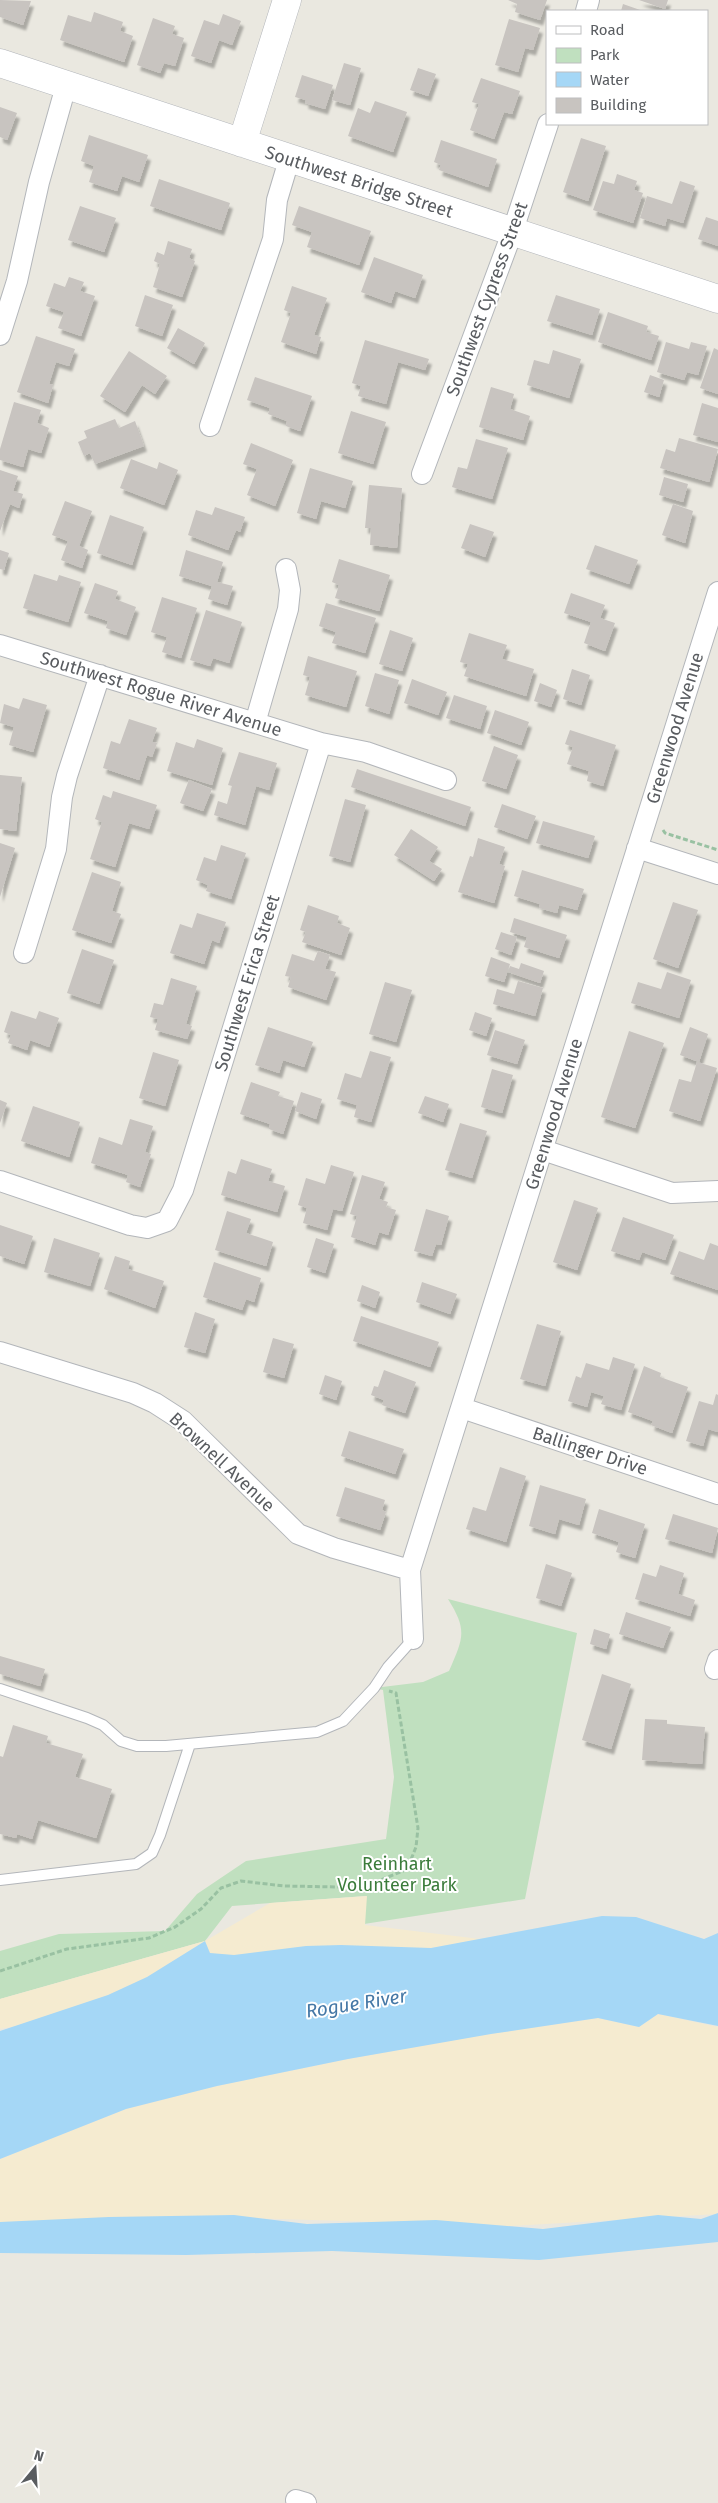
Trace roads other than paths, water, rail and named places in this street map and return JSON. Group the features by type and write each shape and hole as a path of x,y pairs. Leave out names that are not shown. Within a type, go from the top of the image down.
{"street":[{"path":"242,143 287,0"},
{"name":"Southwest Bridge Street","path":"0,63 512,233 718,299"},
{"path":"0,335 17,281 39,182 66,86"},
{"name":"Southwest Cypress Street","path":"422,474 512,233 548,125"},
{"path":"210,426 273,240 277,200 290,160"},
{"path":"255,723 288,609 290,590 286,569"},
{"name":"Greenwood Avenue","path":"413,1639 410,1570 718,592"},
{"name":"Southwest Rogue River Avenue","path":"0,645 321,743 366,752 446,780"},
{"path":"24,953 56,849 62,797 67,776 100,675"},
{"name":"Southwest Erica Street","path":"0,1181 130,1225 147,1228 167,1221 183,1190 321,743"},
{"path":"637,848 718,874"},
{"path":"543,1150 672,1193 718,1191"},
{"name":"Brownell Avenue","path":"0,1352 133,1393 155,1403 183,1421 298,1534 334,1548 410,1570"},
{"name":"Ballinger Drive","path":"462,1408 718,1494"}],"lane":[{"path":"0,1689 87,1718 103,1725 121,1741 137,1746 190,1744 317,1732 343,1721 374,1688 388,1666 413,1639"},
{"path":"0,1880 136,1864 152,1853 160,1836 190,1744"}],"water":[{"name":"Rogue River","path":"602,1916 636,1917 704,1939 718,1933 718,2026 658,2014 639,2027 598,2018 491,2034 348,2059 217,2086 126,2109 0,2159 0,2031 108,1995 147,1977 205,1941 210,1953 234,1955 306,1946 341,1945 431,1948"},
{"path":"718,2213 718,2242 539,2260 332,2251 186,2255 0,2253 0,2222 109,2217 234,2215 307,2224 436,2220 543,2229 658,2215 701,2219"}],"park label":[{"name":"Reinhart Volunteer Park","path":"397,1874"}]}
